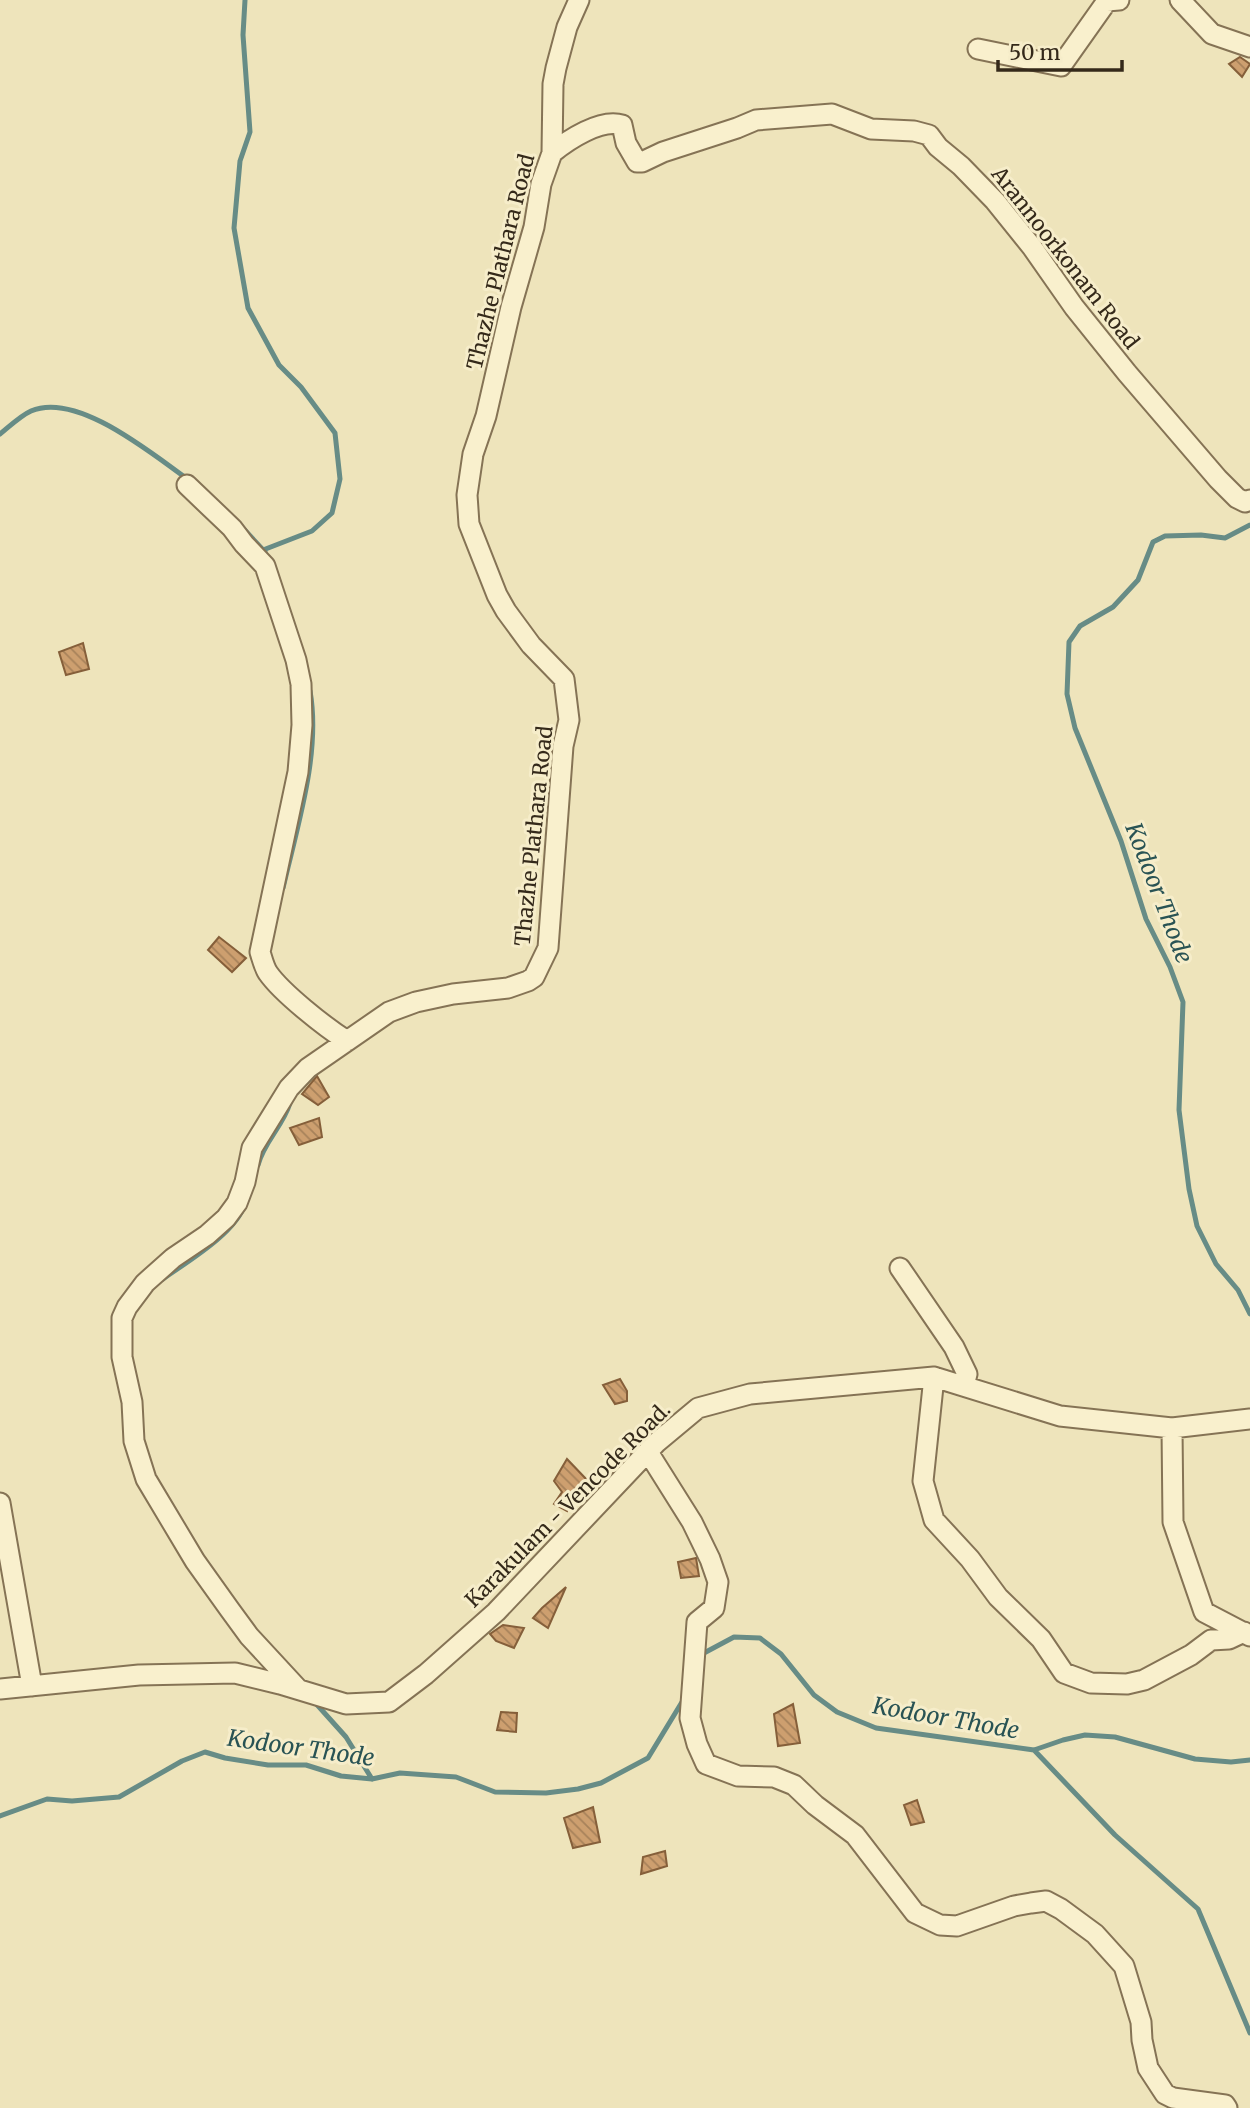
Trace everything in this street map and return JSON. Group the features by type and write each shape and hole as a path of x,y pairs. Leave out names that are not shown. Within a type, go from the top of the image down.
{"street":[{"name":"Thazhe Plathara Road","path":"305,1692 249,1636 195,1560 146,1479 134,1441 134,1420 128,1376 122,1357 120,1325 127,1307 145,1283 173,1258 207,1235 237,1203 245,1182 252,1147 294,1081 316,1062 389,1012 416,1002 453,994 509,988 528,981 534,977 548,948 563,746 569,720 564,679 531,645 506,611 469,524 467,495 473,454 486,416 511,307 534,227 541,184 552,153 553,84 567,27 579,0"},
{"path":"978,49 1060,66 1107,1 1119,0"},
{"path":"1180,0 1212,34 1250,47"},
{"name":"Arannoorkonam Road","path":"552,153 608,123 622,125 626,143 637,162 756,120 832,114 871,130 914,131 929,135 938,147 995,201 1032,247 1074,307 1218,479 1237,498 1245,502 1250,500"},
{"path":"187,485 232,528 265,566 296,660 301,684 302,725 298,772 260,952 267,971 276,981 316,1019 347,1041"},
{"path":"900,1268 954,1347 967,1374 964,1386"},
{"path":"934,1377 923,1480 934,1520 970,1559 998,1597 1041,1639 1063,1673 1091,1684 1127,1684 1144,1680 1191,1655 1211,1640 1247,1634"},
{"name":"Karakulam - Vencode Road.","path":"0,1689 139,1675 235,1674 346,1704 389,1702 426,1674 496,1612 648,1452 698,1408 750,1394 934,1377 1060,1416 1172,1428 1250,1419"},
{"path":"1172,1428 1173,1522 1204,1612 1247,1634"},
{"path":"648,1452 692,1522 718,1582 714,1608 697,1622 694,1654 690,1718 706,1764 738,1776 774,1777 794,1785 815,1805 855,1835 915,1913 940,1925 957,1926 1014,1906 1046,1901 1061,1909 1095,1934 1124,1966 1141,2022 1148,2068 1165,2094 1172,2098 1225,2105 1227,2108"},
{"path":"0,1503 32,1686"}],"building":[{"path":"1240,57 1250,64 1242,77 1229,64"},
{"path":"83,643 89,669 66,675 59,652"},
{"path":"219,937 246,958 232,972 208,950"},
{"path":"317,1076 329,1097 318,1105 302,1094"},
{"path":"319,1118 322,1137 299,1145 290,1128"},
{"path":"620,1379 627,1391 627,1401 615,1404 603,1385"},
{"path":"567,1459 588,1481 572,1494 567,1511 554,1504 562,1492 554,1481"},
{"path":"696,1558 699,1576 681,1578 678,1562"},
{"path":"566,1587 548,1628 533,1618 542,1608"},
{"path":"503,1625 524,1628 514,1648 496,1641 490,1634"},
{"path":"793,1704 800,1743 778,1746 774,1714"},
{"path":"501,1712 517,1713 516,1732 497,1730"},
{"path":"917,1800 924,1822 911,1825 904,1805"},
{"path":"593,1807 600,1842 573,1848 564,1818"},
{"path":"665,1851 667,1866 641,1874 643,1857"}],"waterway":[{"path":"245,0 243,35 250,132 240,161 234,228 248,308 279,365 301,387 335,433 340,479 332,513 312,531 263,550"},
{"path":"0,434 31,411 49,407 70,410 113,428 189,480"},
{"name":"Kodoor Thode","path":"1250,525 1225,538 1201,535 1165,536 1153,542 1138,580 1113,607 1080,626 1069,642 1067,694 1075,728 1121,841 1146,919 1170,967 1183,1002 1179,1110 1189,1189 1197,1226 1216,1264 1238,1290 1250,1314"},
{"path":"241,526 265,552"},
{"path":"283,888 310,764 313,715 310,691"},
{"path":"258,1165 290,1103"},
{"path":"163,1279 221,1236 240,1215 245,1204"},
{"name":"Kodoor Thode","path":"702,1658 704,1653 734,1637 760,1638 781,1654 814,1695 837,1712 876,1728 1034,1750 1085,1735 1115,1737 1195,1759 1231,1762 1250,1760"},
{"path":"311,1698 346,1737 372,1779"},
{"name":"Kodoor Thode","path":"0,1816 47,1799 72,1801 119,1797 182,1761 205,1752 268,1765 306,1765 341,1776 372,1779 400,1773 456,1777 495,1792 546,1793 578,1789 601,1783 648,1758 682,1702"},
{"path":"1034,1750 1115,1835 1198,1909 1250,2033"}]}
